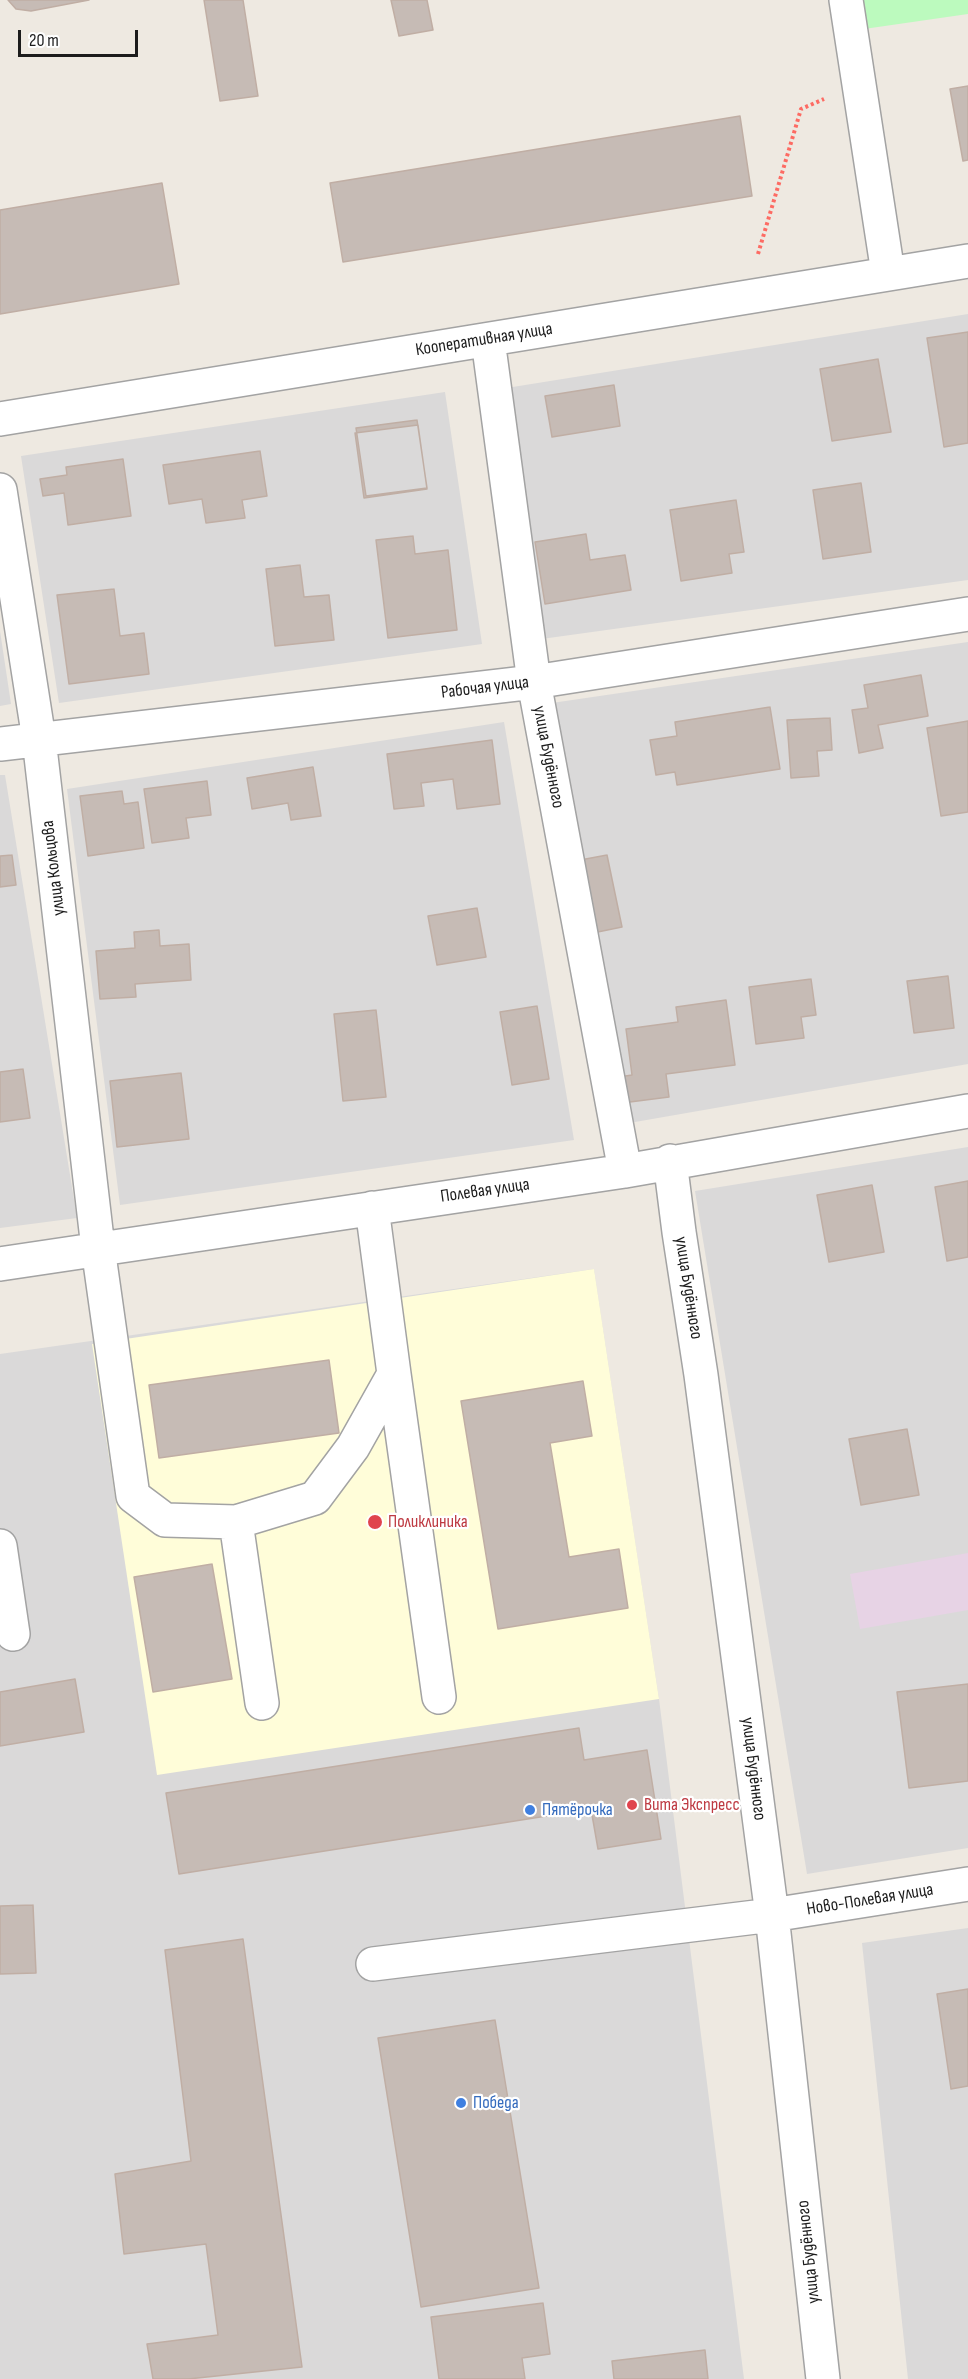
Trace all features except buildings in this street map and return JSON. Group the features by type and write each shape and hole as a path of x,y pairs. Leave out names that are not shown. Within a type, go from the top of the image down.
{"street":[{"path":"846,0 888,273"},
{"name":"Кооперативная улица","path":"0,419 968,261"},
{"name":"улица Будённого","path":"488,340 534,682 625,1171"},
{"name":"улица Кольцова","path":"0,490 39,739 98,1248 133,1496 165,1520 236,1522 315,1498 353,1447 394,1374"},
{"name":"Рабочая улица","path":"0,744 534,682 968,614"},
{"name":"Полевая улица","path":"0,1264 625,1171 670,1161 968,1110"},
{"name":"улица Будённого","path":"670,1161 703,1387 772,1915 823,2379"},
{"path":"372,1208 439,1697"},
{"path":"236,1522 262,1703"},
{"path":"0,1546 13,1634"},
{"name":"Ново-Полевая улица","path":"373,1965 772,1915 968,1884"}],"path":[{"path":"758,254 801,109 858,86"}],"shaded area":[{"path":"968,314 968,580 527,641 494,390"},
{"path":"445,392 482,644 59,703 21,456"},
{"path":"0,631 11,704 0,706"},
{"path":"968,642 968,1064 612,1126 545,704"},
{"path":"504,722 574,1140 120,1205 67,789"},
{"path":"0,775 5,775 77,1218 0,1228"},
{"path":"968,1147 968,1848 807,1874 695,1191"},
{"path":"594,1269 659,1699 744,2379 0,2379 0,1354"},
{"name":"Поликлиника","path":"594,1269 659,1699 157,1775 92,1344"},
{"path":"968,1553 968,1610 860,1629 850,1574"},
{"path":"968,1928 968,2379 908,2379 862,1943"}],"green space":[{"path":"860,0 968,0 968,14 864,29"}],"place":[{"name":"Поликлиника","path":"375,1522"},
{"name":"Вита Экспресс","path":"632,1805"},
{"name":"Пятёрочка","path":"530,1810"},
{"name":"Победа","path":"461,2103"}]}
